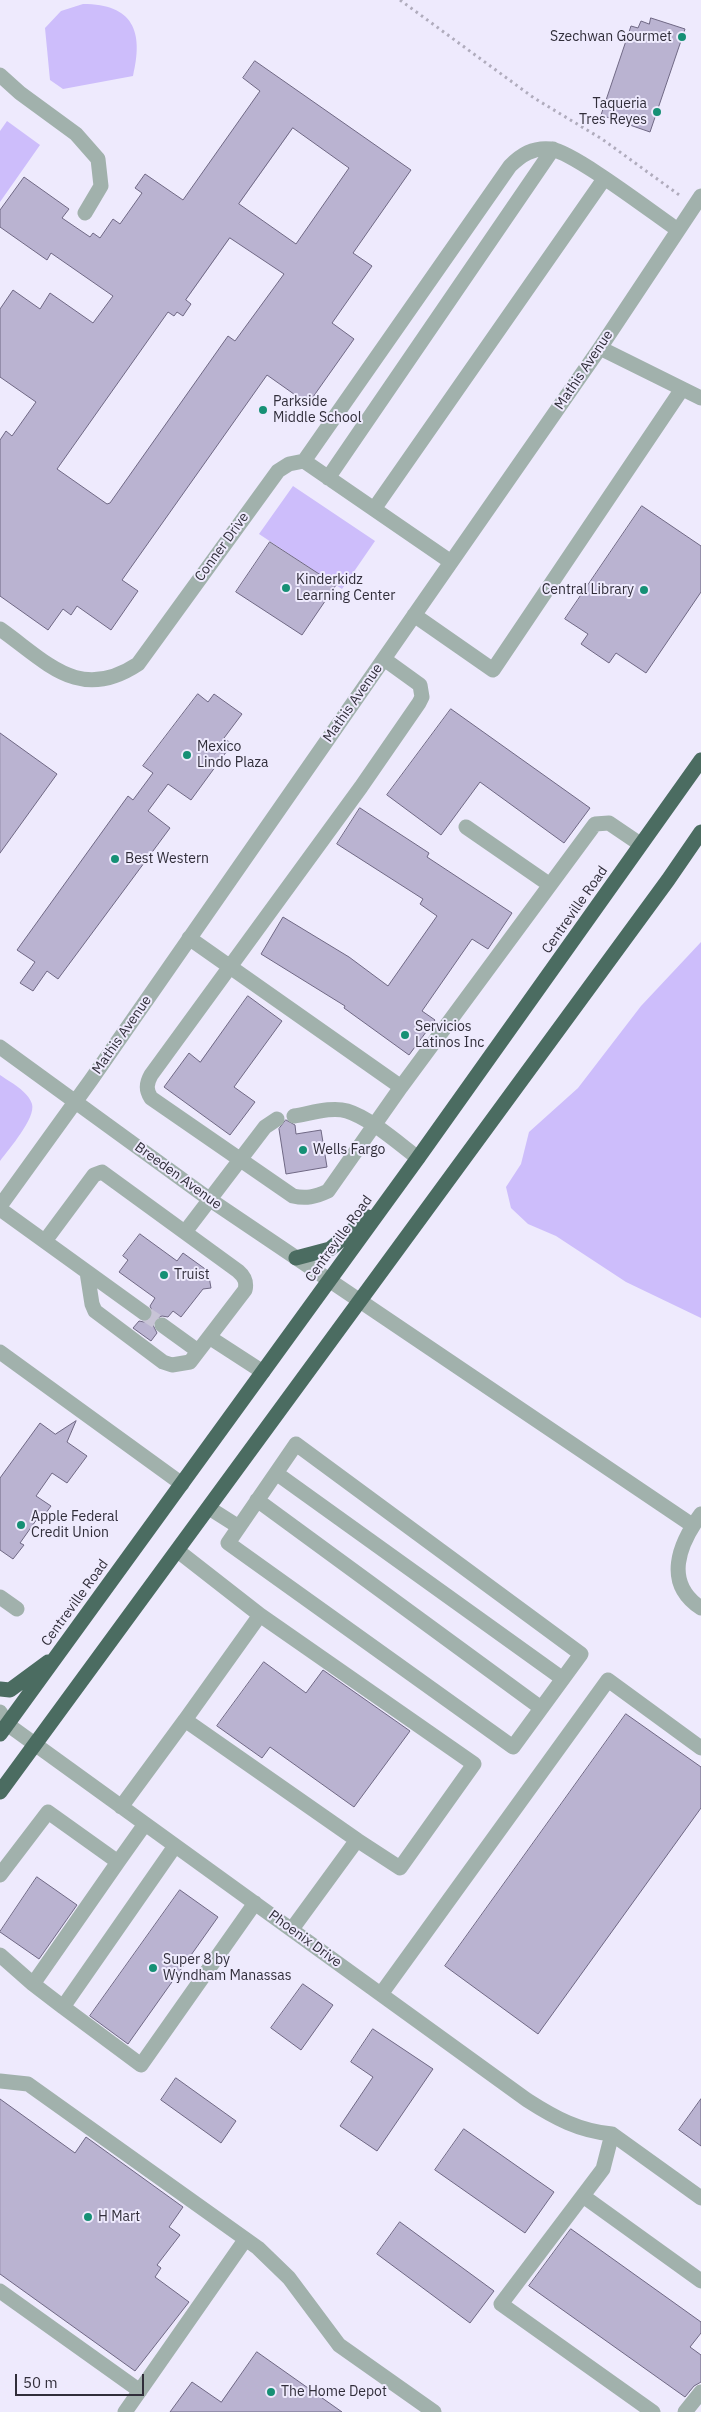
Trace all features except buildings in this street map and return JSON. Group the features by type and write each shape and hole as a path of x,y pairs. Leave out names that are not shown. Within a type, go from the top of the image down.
{"highway":[{"name":"Centreville Road","path":"2,1723 58,1656 388,1200 701,760"},
{"path":"0,1792 76,1686 178,1551 701,832"},
{"path":"296,1258 330,1250 388,1200"},
{"path":"0,1689 10,1690 58,1656"}],"street":[{"path":"0,75 20,93 76,134 98,159 101,186 85,213"},
{"path":"328,478 553,150"},
{"path":"451,562 304,461 510,166 520,156 532,151 553,150 604,179 678,230"},
{"path":"374,508 604,179"},
{"name":"Mathis Avenue","path":"0,1208 76,1102 600,348 698,200"},
{"path":"600,348 701,398"},
{"path":"414,615 493,670 682,389"},
{"name":"Conner Drive","path":"0,628 68,677 93,680 109,678 128,670 138,664 271,479 278,471 289,464 304,461"},
{"path":"384,659 420,685 422,697 419,703 362,787 151,1075 147,1083 147,1091 151,1098 293,1196 305,1198 317,1196 328,1191 401,1087 595,824 609,823 640,844"},
{"path":"466,827 550,885"},
{"path":"190,938 401,1087"},
{"name":"Breeden Avenue","path":"0,1046 209,1199 329,1281 697,1520"},
{"path":"294,1116 335,1110 347,1111 374,1126 418,1158"},
{"path":"185,1232 265,1126 277,1119"},
{"path":"45,1242 94,1175 102,1172 238,1271 245,1280 244,1290 194,1357 172,1365 163,1362 102,1318 92,1304 87,1272"},
{"path":"0,1208 144,1313"},
{"path":"162,1325 194,1357"},
{"path":"209,1337 263,1372"},
{"path":"0,1352 182,1484"},
{"path":"296,1444 581,1654 513,1747 228,1543 276,1473 296,1444"},
{"path":"276,1473 563,1678"},
{"path":"257,1500 541,1708"},
{"path":"209,1508 239,1528"},
{"path":"697,1520 679,1554 678,1574 687,1596 701,1608"},
{"path":"178,1551 260,1614 474,1764 400,1868 185,1720"},
{"path":"0,1597 17,1608"},
{"path":"121,1807 260,1614"},
{"path":"381,1994 608,1680 701,1748"},
{"name":"Phoenix Drive","path":"2,1723 35,1744 527,2100 564,2123 593,2132 612,2134"},
{"path":"0,1875 48,1812 118,1862"},
{"path":"33,1984 145,1824"},
{"path":"292,1930 357,1840"},
{"path":"62,2007 176,1846"},
{"path":"0,1956 62,2007 141,2065 255,1903"},
{"path":"0,2081 28,2084 244,2240 258,2248 289,2278 339,2345 434,2412"},
{"path":"653,2412 501,2304 603,2169 612,2134 701,2198"},
{"path":"583,2196 701,2281"},
{"path":"124,2412 244,2240"},
{"path":"0,2291 140,2391"},
{"path":"685,2412 701,2392"}],"path":[{"path":"400,0 534,98 698,200"}],"shaded area":[{"path":"83,4 100,5 113,9 124,15 131,23 137,46 133,76 63,89 50,80 45,28 61,11"},
{"path":"7,121 40,145 0,202 0,131"},
{"path":"293,486 375,541 342,589 259,534"},
{"path":"701,942 701,1318 626,1282 556,1236 528,1224 511,1208 506,1187 521,1164 529,1132 578,1088 641,1006"},
{"path":"0,1075 27,1095 32,1104 32,1110 21,1133 0,1161"}],"tunnel":[{"path":"144,1313 162,1325"}],"place":[{"name":"Szechwan Gourmet","path":"682,37"},
{"name":"Taqueria Tres Reyes","path":"657,112"},
{"name":"Parkside Middle School","path":"263,410"},
{"name":"Kinderkidz Learning Center","path":"286,588"},
{"name":"Central Library","path":"644,590"},
{"name":"Mexico Lindo Plaza","path":"187,755"},
{"name":"Best Western","path":"115,859"},
{"name":"Servicios Latinos Inc","path":"405,1035"},
{"name":"Wells Fargo","path":"303,1150"},
{"name":"Truist","path":"164,1275"},
{"name":"Apple Federal Credit Union","path":"21,1525"},
{"name":"Super 8 by Wyndham Manassas","path":"153,1968"},
{"name":"H Mart","path":"88,2217"},
{"name":"The Home Depot","path":"271,2392"}]}
